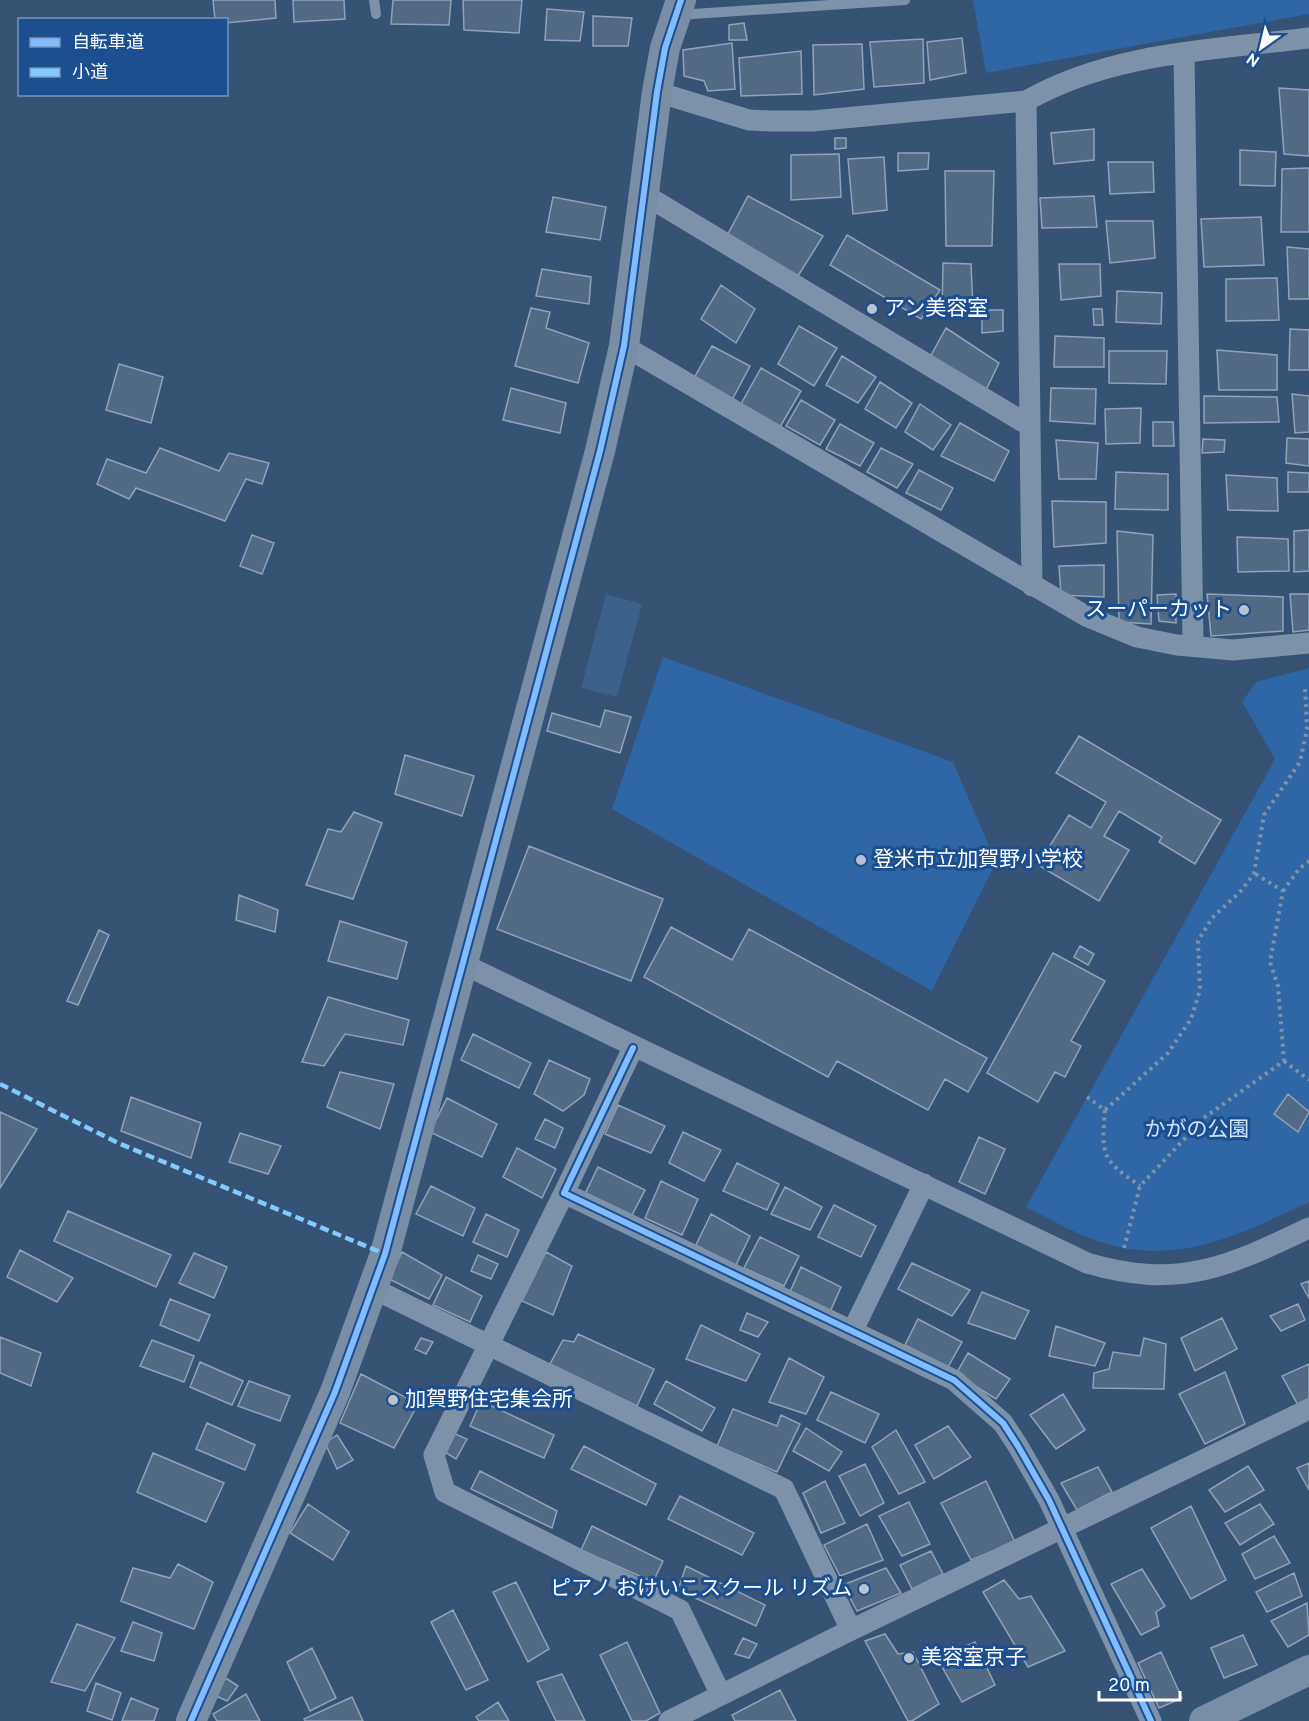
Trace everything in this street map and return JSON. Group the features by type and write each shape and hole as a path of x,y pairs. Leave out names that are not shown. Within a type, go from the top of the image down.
{"street":[{"path":"191,1721 330,1403 385,1254 577,540 624,346 657,92 665,48 678,7"},
{"path":"657,92 749,120 812,121 1026,101 1057,84 1153,55 1184,54 1309,38"},
{"path":"1184,54 1193,644"},
{"path":"1026,101 1032,586"},
{"path":"645,195 1030,426"},
{"path":"624,346 1086,616 1137,637 1177,645 1193,644 1233,650 1309,643"},
{"path":"463,964 633,1048 1088,1263 1114,1271 1141,1274 1196,1272 1223,1266 1309,1228"},
{"path":"633,1048 434,1455 445,1492 680,1610 722,1695"},
{"path":"853,1330 924,1184"},
{"path":"564,1193 954,1380 981,1402 1003,1423 1018,1446 1061,1529 1151,1721"},
{"path":"372,1288 784,1488 851,1630"},
{"path":"669,1721 851,1630 1309,1409"},
{"path":"1204,1721 1309,1670"}],"lane":[{"path":"374,0 376,14"},
{"path":"678,7 905,0"}],"path":[{"path":"1140,1186 1112,1166 1103,1148 1105,1110 1168,1053 1191,1019 1200,990 1198,941 1212,918 1242,890 1254,873 1264,815 1300,762 1308,729 1305,687"},
{"path":"1309,861 1299,869 1283,891 1270,962 1278,986 1284,1061 1309,1080"},
{"path":"1254,873 1283,891"},
{"path":"1123,1248 1140,1186 1205,1117 1284,1061"},
{"path":"1088,1097 1105,1110"}],"green space":[{"path":"973,0 1309,0 1309,14 986,73"},
{"path":"663,657 953,762 996,862 932,991 612,809"},
{"name":"かがの公園","path":"1309,668 1309,1202 1228,1237 1174,1250 1146,1251 1117,1247 1087,1237 1026,1207 1275,759 1242,702 1256,682"}],"shaded area":[{"path":"606,594 642,604 617,697 581,688"}],"building":[{"path":"213,0 275,0 276,18 228,23 228,18 215,18"},
{"path":"293,0 344,0 345,19 294,22"},
{"path":"393,0 451,0 449,25 391,24"},
{"path":"463,0 522,0 519,33 464,30"},
{"path":"547,9 584,12 580,41 545,40"},
{"path":"593,16 632,18 628,46 593,46"},
{"path":"744,23 747,40 729,40 729,25"},
{"path":"962,38 966,73 930,80 927,42"},
{"path":"923,39 924,83 874,87 870,42"},
{"path":"732,43 735,89 708,91 704,81 684,76 683,50"},
{"path":"862,44 864,89 814,95 813,45"},
{"path":"801,51 802,94 741,96 739,58"},
{"path":"1279,88 1309,90 1309,156 1284,154"},
{"path":"1094,129 1094,160 1054,164 1051,133"},
{"path":"835,138 846,138 846,148 835,149"},
{"path":"1240,150 1276,152 1275,186 1240,185"},
{"path":"898,153 929,153 928,169 898,171"},
{"path":"839,154 841,197 791,200 791,155"},
{"path":"884,157 887,210 853,214 848,159"},
{"path":"1108,162 1153,162 1154,192 1110,194"},
{"path":"1309,168 1309,232 1281,232 1282,169"},
{"path":"945,171 994,171 992,246 946,246"},
{"path":"748,196 823,236 798,276 728,234"},
{"path":"1094,196 1097,227 1042,228 1040,198"},
{"path":"553,197 606,207 600,240 546,232"},
{"path":"1261,217 1264,265 1204,267 1201,219"},
{"path":"1106,221 1153,221 1155,258 1110,263"},
{"path":"847,235 940,290 921,319 830,265"},
{"path":"1287,247 1309,249 1309,299 1289,299"},
{"path":"943,263 971,264 973,308 942,310"},
{"path":"1059,264 1100,264 1101,296 1061,300"},
{"path":"542,269 591,277 589,304 536,296"},
{"path":"1277,278 1279,320 1226,321 1226,279"},
{"path":"721,285 755,309 736,343 701,319"},
{"path":"1117,291 1162,293 1161,324 1116,322"},
{"path":"531,308 550,312 546,328 589,343 578,383 515,366"},
{"path":"1093,309 1102,309 1103,325 1094,325"},
{"path":"982,310 1003,310 1003,331 982,333"},
{"path":"799,326 837,348 814,386 778,364"},
{"path":"946,328 999,363 986,390 929,359"},
{"path":"1290,329 1309,330 1309,370 1289,370"},
{"path":"1055,336 1104,338 1104,367 1054,367"},
{"path":"712,346 750,366 732,400 693,380"},
{"path":"1217,350 1277,355 1277,390 1219,390"},
{"path":"1109,351 1167,351 1166,384 1109,383"},
{"path":"842,356 876,377 858,403 826,385"},
{"path":"119,364 163,377 151,423 106,410"},
{"path":"761,368 801,391 780,427 741,404"},
{"path":"880,382 912,403 896,428 865,409"},
{"path":"511,388 566,403 560,433 503,420"},
{"path":"1051,388 1096,389 1095,424 1050,421"},
{"path":"1292,394 1309,396 1309,432 1295,433"},
{"path":"1204,396 1277,397 1279,422 1204,423"},
{"path":"801,400 835,420 820,445 786,426"},
{"path":"920,404 951,425 933,450 905,432"},
{"path":"1141,408 1140,443 1106,444 1105,409"},
{"path":"1153,422 1173,422 1174,446 1153,446"},
{"path":"960,423 1009,451 994,481 941,456"},
{"path":"840,424 874,443 860,466 826,449"},
{"path":"1287,438 1309,439 1309,466 1286,463"},
{"path":"1203,439 1225,440 1224,452 1202,453"},
{"path":"1056,440 1098,443 1096,479 1059,479"},
{"path":"160,448 219,471 229,453 269,463 262,484 246,479 225,521 136,488 129,499 97,484 107,459 146,473"},
{"path":"881,448 913,464 897,488 867,472"},
{"path":"919,470 953,488 941,510 906,493"},
{"path":"1116,472 1168,474 1168,510 1115,509"},
{"path":"1288,472 1309,473 1309,492 1288,492"},
{"path":"1226,475 1277,478 1278,511 1228,510"},
{"path":"1052,501 1106,502 1106,543 1054,547"},
{"path":"1309,530 1309,571 1294,572 1294,531"},
{"path":"1117,531 1153,535 1151,624 1119,622"},
{"path":"252,535 274,543 262,574 240,566"},
{"path":"1237,537 1288,539 1289,571 1238,572"},
{"path":"1104,565 1104,597 1061,595 1059,566"},
{"path":"1176,594 1176,623 1159,621 1157,595"},
{"path":"1207,594 1283,597 1283,631 1211,636"},
{"path":"1290,594 1309,594 1309,630 1293,632"},
{"path":"605,710 631,717 620,753 547,731 552,713 600,727"},
{"path":"1079,736 1221,820 1195,864 1159,842 1162,837 1119,811 1104,836 1129,850 1099,901 1038,865 1069,815 1091,828 1106,802 1056,773"},
{"path":"405,755 474,776 462,816 395,794"},
{"path":"354,812 382,823 353,899 306,885 328,829 341,832"},
{"path":"529,846 663,899 631,981 497,929"},
{"path":"239,895 278,910 275,932 236,920"},
{"path":"340,921 407,942 397,979 328,961"},
{"path":"671,927 732,960 749,929 987,1058 968,1092 945,1079 928,1110 837,1061 828,1077 644,977"},
{"path":"99,930 109,935 78,1005 67,1001"},
{"path":"1080,946 1094,954 1088,965 1074,957"},
{"path":"1053,953 1105,981 1071,1041 1081,1046 1065,1077 1055,1072 1038,1102 987,1073"},
{"path":"328,997 409,1020 403,1045 345,1034 324,1066 302,1062"},
{"path":"473,1034 531,1063 519,1088 461,1060"},
{"path":"549,1060 590,1079 584,1095 563,1111 534,1094"},
{"path":"340,1072 394,1084 380,1129 327,1107"},
{"path":"1288,1094 1309,1112 1298,1132 1274,1114"},
{"path":"131,1097 201,1123 191,1158 121,1131"},
{"path":"447,1098 497,1124 482,1157 430,1132"},
{"path":"618,1105 665,1126 651,1153 605,1134"},
{"path":"0,1112 37,1129 0,1188"},
{"path":"545,1119 563,1128 555,1148 535,1139"},
{"path":"683,1132 721,1150 704,1181 669,1163"},
{"path":"240,1133 281,1146 268,1174 229,1162"},
{"path":"979,1137 1005,1149 985,1194 959,1182"},
{"path":"517,1148 556,1169 542,1198 503,1177"},
{"path":"737,1163 779,1184 767,1210 723,1191"},
{"path":"598,1167 645,1190 631,1217 584,1196"},
{"path":"661,1181 698,1199 682,1235 645,1218"},
{"path":"431,1186 475,1208 463,1236 416,1214"},
{"path":"785,1187 822,1207 810,1230 771,1214"},
{"path":"834,1205 876,1226 861,1257 818,1237"},
{"path":"68,1211 171,1255 156,1287 54,1241"},
{"path":"486,1214 519,1230 507,1257 473,1242"},
{"path":"711,1214 750,1236 735,1267 696,1245"},
{"path":"760,1237 799,1256 784,1286 744,1268"},
{"path":"20,1250 73,1278 57,1302 7,1277"},
{"path":"402,1252 442,1275 429,1299 389,1279"},
{"path":"546,1252 572,1266 553,1315 522,1301"},
{"path":"194,1253 227,1267 214,1298 179,1283"},
{"path":"478,1255 498,1264 491,1279 471,1271"},
{"path":"912,1263 970,1290 952,1316 898,1289"},
{"path":"801,1267 841,1287 830,1312 790,1292"},
{"path":"446,1277 482,1296 470,1322 433,1305"},
{"path":"1309,1281 1309,1298 1301,1284"},
{"path":"982,1292 1029,1311 1015,1339 968,1323"},
{"path":"170,1299 210,1315 199,1341 160,1325"},
{"path":"1298,1304 1305,1320 1281,1331 1270,1316"},
{"path":"747,1313 768,1322 758,1337 740,1330"},
{"path":"1222,1318 1237,1349 1195,1371 1181,1338"},
{"path":"918,1319 962,1342 948,1367 905,1345"},
{"path":"701,1325 760,1354 746,1381 686,1359"},
{"path":"1056,1326 1105,1343 1095,1366 1049,1356"},
{"path":"578,1334 654,1369 637,1406 550,1364 563,1340 574,1342"},
{"path":"0,1337 41,1353 31,1386 0,1373"},
{"path":"421,1338 433,1342 426,1354 415,1349"},
{"path":"1144,1338 1166,1344 1164,1389 1093,1388 1094,1373 1109,1369 1113,1352 1140,1356"},
{"path":"152,1340 194,1356 184,1382 140,1366"},
{"path":"968,1353 1010,1379 996,1399 956,1374"},
{"path":"789,1358 824,1377 806,1414 769,1402"},
{"path":"200,1362 243,1381 232,1405 190,1387"},
{"path":"1309,1364 1309,1400 1298,1405 1282,1376"},
{"path":"1225,1372 1245,1424 1205,1444 1179,1394"},
{"path":"361,1374 418,1404 394,1448 340,1423"},
{"path":"249,1381 290,1396 280,1421 238,1406"},
{"path":"666,1381 715,1408 702,1431 654,1404"},
{"path":"831,1392 879,1414 865,1443 817,1420"},
{"path":"1063,1394 1085,1430 1056,1449 1030,1415"},
{"path":"481,1401 554,1435 544,1458 470,1426"},
{"path":"733,1409 777,1426 781,1415 800,1424 777,1472 717,1446"},
{"path":"207,1423 255,1445 245,1470 196,1449"},
{"path":"948,1426 971,1457 934,1479 915,1445"},
{"path":"806,1428 842,1452 829,1471 793,1451"},
{"path":"896,1430 925,1482 899,1494 872,1447"},
{"path":"453,1433 467,1439 456,1459 443,1451"},
{"path":"337,1435 353,1460 337,1469 325,1443"},
{"path":"584,1446 656,1484 646,1505 571,1469"},
{"path":"153,1453 224,1483 206,1522 137,1492"},
{"path":"1309,1463 1309,1490 1297,1468"},
{"path":"865,1464 884,1503 860,1516 839,1476"},
{"path":"1248,1466 1264,1490 1225,1512 1209,1490"},
{"path":"1098,1467 1112,1492 1077,1510 1061,1483"},
{"path":"480,1471 557,1511 552,1528 471,1489"},
{"path":"825,1481 845,1523 821,1533 803,1493"},
{"path":"986,1481 1015,1542 971,1560 941,1503"},
{"path":"680,1496 754,1533 742,1555 668,1519"},
{"path":"909,1502 930,1544 902,1556 879,1516"},
{"path":"308,1504 349,1532 333,1560 290,1533"},
{"path":"1260,1504 1274,1524 1240,1545 1225,1523"},
{"path":"1191,1506 1226,1580 1191,1599 1151,1528"},
{"path":"867,1524 883,1560 840,1576 824,1545"},
{"path":"592,1526 663,1561 653,1582 581,1550"},
{"path":"1274,1536 1290,1563 1255,1579 1242,1554"},
{"path":"931,1551 943,1574 912,1589 900,1565"},
{"path":"178,1564 213,1582 194,1629 121,1601 133,1568 170,1578"},
{"path":"686,1566 765,1605 756,1626 678,1590"},
{"path":"886,1568 901,1593 857,1611 843,1585"},
{"path":"1142,1569 1165,1606 1156,1612 1159,1626 1141,1635 1111,1584"},
{"path":"1294,1573 1302,1596 1267,1612 1256,1592"},
{"path":"1004,1580 1019,1599 1031,1596 1065,1651 1028,1667 983,1592"},
{"path":"516,1582 549,1649 528,1662 493,1592"},
{"path":"1307,1603 1309,1635 1288,1647 1271,1621"},
{"path":"453,1610 488,1680 466,1690 431,1622"},
{"path":"133,1622 162,1633 154,1661 121,1651"},
{"path":"77,1624 115,1638 85,1691 51,1682"},
{"path":"885,1634 898,1654 913,1652 939,1704 912,1721 908,1721 865,1641"},
{"path":"1243,1635 1257,1665 1224,1678 1211,1648"},
{"path":"743,1638 757,1644 749,1658 735,1654"},
{"path":"627,1642 660,1713 646,1721 632,1721 600,1655"},
{"path":"975,1642 995,1685 962,1702 937,1658"},
{"path":"312,1648 336,1698 310,1711 287,1662"},
{"path":"1161,1652 1182,1698 1159,1708 1138,1663"},
{"path":"562,1674 585,1721 556,1721 537,1682"},
{"path":"224,1677 238,1686 227,1701 214,1695"},
{"path":"96,1683 121,1693 112,1720 87,1711"},
{"path":"780,1690 796,1721 735,1721 732,1715"},
{"path":"246,1694 260,1721 217,1721 213,1714"},
{"path":"352,1697 363,1721 305,1721 304,1719"},
{"path":"131,1698 158,1709 154,1721 122,1721"},
{"path":"498,1702 509,1721 479,1721 476,1717"}],"marked path":[{"path":"0,1084 118,1143 385,1254"}],"cycle path":[{"path":"191,1721 335,1392 385,1254 600,451 624,346 657,92 665,48 681,0"},
{"path":"633,1048 564,1193 954,1380 1003,1423 1049,1500 1151,1721"}],"place":[{"name":"アン美容室","path":"872,309"},
{"name":"スーパーカット","path":"1244,610"},
{"name":"登米市立加賀野小学校","path":"861,860"},
{"name":"加賀野住宅集会所","path":"393,1400"},
{"name":"ピアノ おけいこスクール リズム","path":"864,1589"},
{"name":"美容室京子","path":"909,1658"}]}
